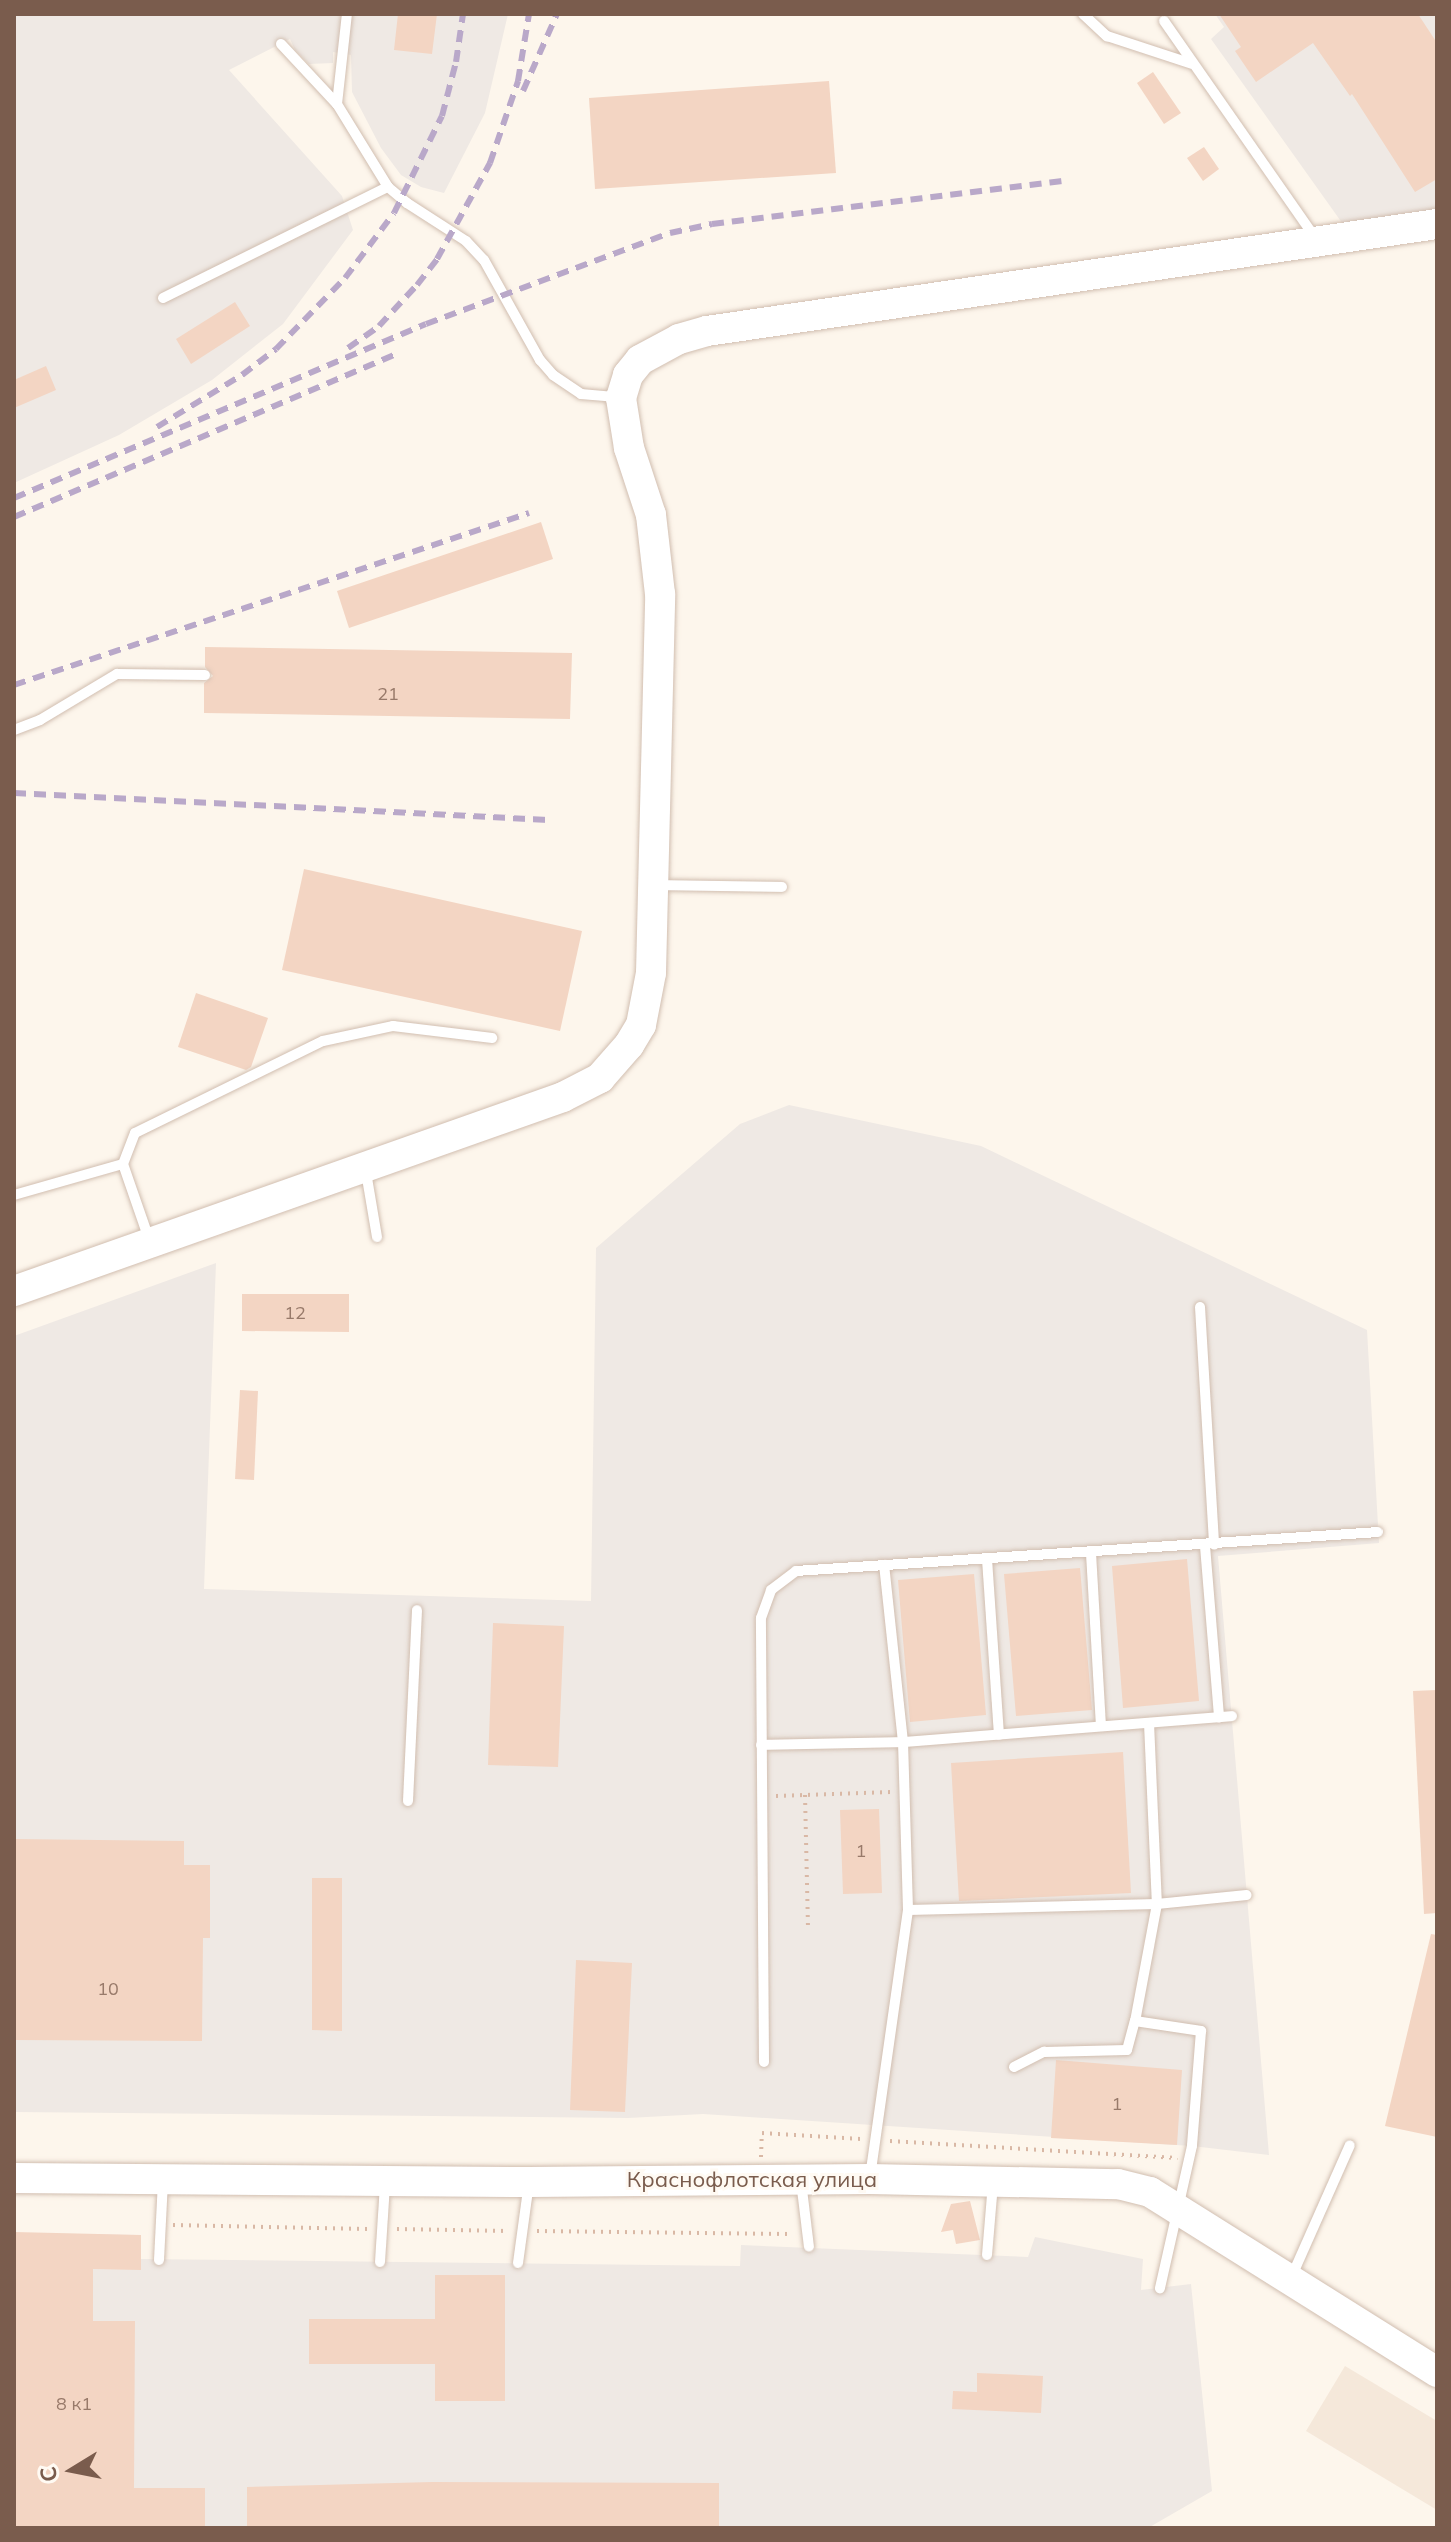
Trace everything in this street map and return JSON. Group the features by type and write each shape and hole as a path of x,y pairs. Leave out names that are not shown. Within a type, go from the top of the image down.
{"street":[{"path":"14,1291 563,1097 600,1078 629,1045 645,1011 655,885 660,594 651,515 629,448 621,398 628,375 640,360 679,339 707,331 1437,224"},
{"name":"Краснофлотская улица","path":"14,2178 385,2178 529,2182 870,2179 1118,2184 1150,2192 1437,2372"}],"lane":[{"path":"337,104 347,14"},
{"path":"1083,14 1107,36 1192,64"},
{"path":"1164,21 1317,241"},
{"path":"281,44 286,54 337,104 388,187 466,241 484,260 540,360 553,375 581,394 621,398"},
{"path":"163,298 388,187"},
{"path":"14,730 40,720 117,674 205,675"},
{"path":"655,885 782,887"},
{"path":"149,1241 123,1164 135,1133 323,1041 393,1026 492,1038"},
{"path":"14,1195 123,1164"},
{"path":"365,1165 377,1237"},
{"path":"1200,1307 1219,1717"},
{"path":"764,2062 761,1618 771,1590 796,1571 1210,1546 1378,1532"},
{"path":"1091,1553 1101,1726"},
{"path":"987,1559 999,1735"},
{"path":"870,2179 908,1910 903,1742 884,1565"},
{"path":"408,1801 417,1610"},
{"path":"761,1745 903,1742 1232,1716"},
{"path":"1014,2067 1044,2052 1127,2050 1157,1904 1149,1723"},
{"path":"908,1910 1157,1904 1247,1895"},
{"path":"1135,2021 1201,2031 1190,2159 1160,2288"},
{"path":"1290,2279 1350,2145"},
{"path":"380,2262 385,2178"},
{"path":"159,2260 163,2179"},
{"path":"801,2179 809,2247"},
{"path":"987,2255 993,2181"},
{"path":"518,2263 529,2182"}],"path":[{"path":"762,1797 904,1791"},
{"path":"805,1795 808,1927"},
{"path":"761,2179 762,2133 1190,2159"},
{"path":"159,2225 799,2235"}],"shaded area":[{"path":"14,14 508,14 485,113 444,193 421,187 401,175 381,148 352,92 351,55 333,52 333,63 309,64 295,50 290,39 229,70 342,196 353,230 283,324 212,380 119,435 14,483"},
{"path":"1215,14 1437,14 1437,214 1345,227 1211,39 1224,27"},
{"path":"789,1105 981,1146 1367,1330 1379,1543 1218,1556 1269,2155 1192,2146 703,2114 628,2118 14,2112 14,1336 216,1263 204,1589 591,1601 596,1248 740,1124"},
{"path":"14,2233 138,2235 139,2259 740,2266 741,2245 1028,2257 1035,2237 1143,2259 1141,2290 1191,2284 1212,2491 1148,2528 14,2528"},
{"path":"1345,2366 1437,2421 1437,2510 1306,2431"}],"building":[{"path":"398,14 437,14 432,54 394,50"},
{"path":"1219,14 1418,14 1437,43 1437,179 1415,192 1352,94 1350,96 1313,43 1256,82 1235,51 1241,47"},
{"path":"1153,72 1181,113 1164,124 1137,83"},
{"path":"829,81 836,173 595,189 589,98"},
{"path":"1204,147 1219,169 1203,181 1187,158"},
{"path":"235,302 250,326 191,364 176,339"},
{"path":"46,366 56,390 14,408 14,380"},
{"path":"541,522 553,559 349,628 337,591"},
{"path":"205,647 572,653 570,719 204,713 204,683 213,676 205,667"},
{"path":"304,869 582,931 560,1031 282,970"},
{"path":"196,993 268,1018 251,1067 246,1070 178,1047"},
{"path":"242,1294 349,1294 349,1332 242,1331"},
{"path":"240,1390 258,1391 254,1480 235,1479"},
{"path":"1187,1559 1199,1701 1123,1708 1112,1566"},
{"path":"1080,1568 1092,1710 1016,1716 1004,1574"},
{"path":"974,1574 986,1715 910,1722 898,1580"},
{"path":"493,1623 564,1626 558,1767 488,1765"},
{"path":"1437,1690 1437,1913 1424,1914 1413,1691"},
{"path":"1123,1752 1131,1893 959,1901 951,1763"},
{"path":"879,1809 882,1893 843,1894 840,1810"},
{"path":"14,1839 184,1841 184,1865 210,1865 210,1938 203,1938 202,2041 14,2040"},
{"path":"312,1878 342,1878 342,2031 312,2030"},
{"path":"1431,1934 1437,1935 1437,2137 1385,2126"},
{"path":"576,1960 632,1963 625,2112 570,2110"},
{"path":"1056,2060 1182,2070 1177,2145 1051,2138"},
{"path":"970,2201 980,2240 956,2244 953,2230 941,2232 951,2204"},
{"path":"14,2232 141,2235 141,2270 93,2269 93,2321 135,2321 134,2488 205,2488 205,2528 14,2528"},
{"path":"435,2275 505,2275 505,2401 435,2401 435,2364 309,2364 309,2319 435,2319"},
{"path":"977,2373 1043,2376 1041,2413 952,2409 953,2391 977,2392"},
{"path":"432,2482 719,2483 719,2528 247,2528 247,2487"}],"railway":[{"path":"157,427 242,375 276,349 345,278 394,213 442,116 456,62 463,14"},
{"path":"348,348 379,326 437,259 490,163 518,81 529,14"},
{"path":"523,91 557,14"},
{"path":"14,498 426,324 670,233 712,224 1064,181"},
{"path":"14,517 396,354"},
{"path":"14,685 529,513"},
{"path":"14,793 548,820"}]}
